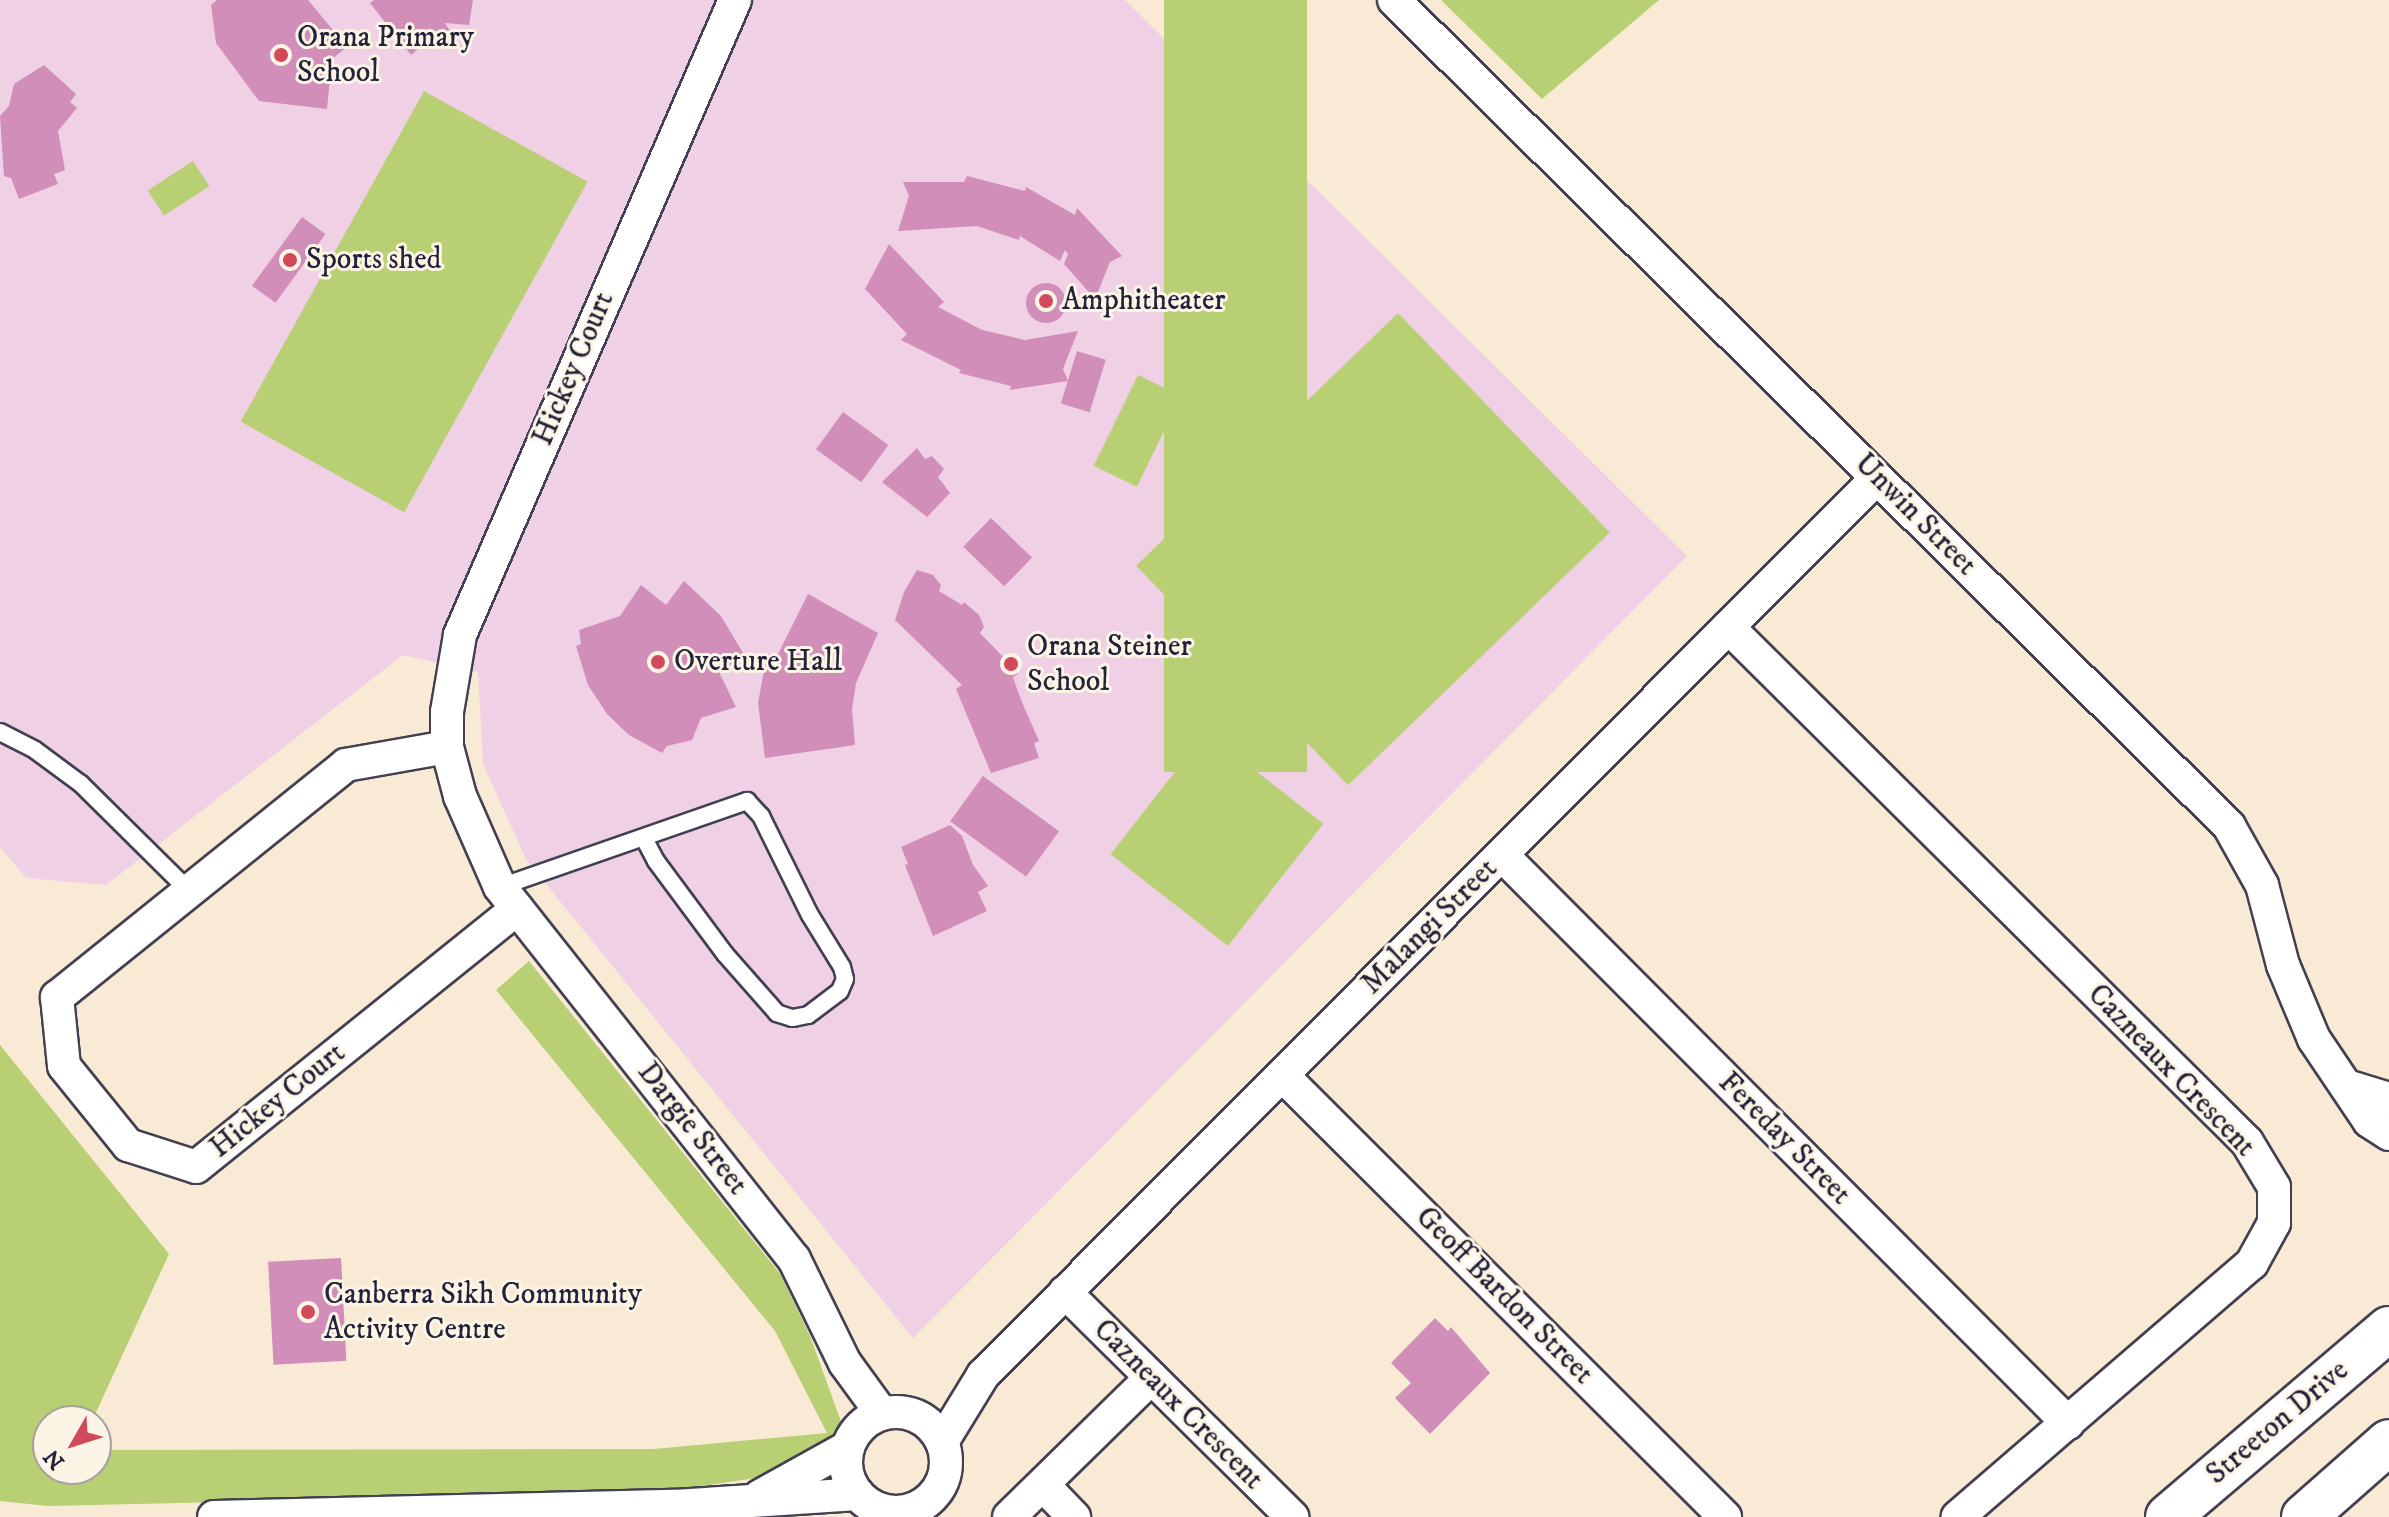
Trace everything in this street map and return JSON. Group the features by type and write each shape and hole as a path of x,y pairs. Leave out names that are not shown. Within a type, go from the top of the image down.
{"main road":[{"name":"Streeton Drive","path":"2168,1517 2389,1329"},
{"path":"2304,1517 2389,1442"}],"street":[{"name":"Hickey Court","path":"447,747 346,765 57,997 64,1066 128,1145 196,1167 509,898 460,796 447,747 447,712 460,635 735,0"},
{"name":"Unwin Street","path":"1394,0 2229,826 2262,885 2283,965 2314,1039 2350,1087 2369,1121 2389,1134"},
{"name":"Malangi Street","path":"942,1442 983,1375 1877,478"},
{"name":"Cazneaux Crescent","path":"1728,627 2247,1142 2274,1187 2274,1223 2252,1263 1958,1517"},
{"name":"Fereday Street","path":"1502,855 2068,1423"},
{"name":"Dargie Street","path":"509,898 794,1259 845,1363 863,1429"},
{"name":"Geoff Bardon Street","path":"1282,1075 1725,1517"},
{"path":"2350,1087 2389,1099"},
{"name":"Cazneaux Crescent","path":"1065,1292 1292,1517"},
{"name":"Malangi Street","path":"914,1415 983,1375"},
{"path":"1009,1517 1151,1378"},
{"path":"214,1517 674,1506 753,1499 881,1509 930,1498 940,1486 946,1456 942,1442 926,1421 899,1412 863,1429 753,1499"},
{"path":"863,1429 849,1480 881,1509"},
{"path":"1043,1485 1074,1517"}],"lane":[{"path":"0,732 35,750 81,784 189,891"},
{"path":"509,898 644,838 747,801 761,816 810,915 842,967 845,979 840,991 808,1015 792,1018 777,1013 725,954 656,861 644,838"}],"shaded area":[{"name":"Orana Steiner School","path":"0,0 1125,0 1687,556 913,1338 526,859 483,764 478,672 403,655 106,885 26,878 0,847"}],"green space":[{"path":"1164,0 1307,0 1307,772 1164,772"},
{"path":"1441,0 1659,0 1542,99"},
{"path":"424,91 588,182 404,512 241,422"},
{"path":"193,161 209,186 164,216 148,190"},
{"path":"1398,313 1610,532 1348,785 1136,566"},
{"path":"1138,375 1181,396 1137,487 1094,466"},
{"path":"1206,732 1323,824 1228,946 1111,854"},
{"path":"529,961 781,1275 810,1336 843,1427 826,1452 769,1476 662,1492 48,1506 0,1501 0,1045 169,1254 99,1405 32,1405 32,1485 112,1485 112,1450 654,1449 827,1433 775,1331 496,990"}],"building":[{"name":"Orana Primary School","path":"217,0 308,0 347,47 332,59 327,109 259,101 216,43 211,5"},
{"name":"Orana Primary School","path":"374,0 473,0 469,25 445,23 459,45 426,42 411,55 370,3"},
{"path":"44,65 76,94 70,102 77,108 58,131 65,170 54,174 58,184 19,199 11,178 4,176 0,116 9,106 14,84"},
{"path":"967,176 1025,191 1026,187 1075,215 1077,208 1122,256 1110,262 1095,299 1064,264 1068,254 1065,250 1060,261 1020,236 1019,240 977,226 898,231 909,196 903,182 964,182"},
{"name":"Sports shed","path":"302,217 325,234 275,303 252,286"},
{"path":"889,244 944,302 938,307 982,330 1025,340 1078,331 1063,369 1068,381 1010,390 1011,386 959,373 961,370 901,340 907,334 865,289"},
{"name":"Amphitheater","path":"1046,283 1060,289 1066,303 1060,317 1046,323 1032,317 1026,303 1032,289"},
{"path":"1077,351 1106,360 1090,412 1061,404"},
{"path":"843,412 888,445 861,482 816,449"},
{"path":"917,448 925,459 932,456 944,469 938,477 950,493 927,517 882,482"},
{"path":"991,518 1032,558 1004,586 963,547"},
{"path":"917,570 933,575 941,585 939,591 962,605 964,602 979,615 984,627 980,633 1004,658 1009,655 1018,674 1013,677 1021,700 1039,741 1034,743 1039,758 991,773 956,689 962,685 895,620 904,592"},
{"name":"Overture Hall","path":"684,581 721,616 746,658 718,670 736,707 701,718 692,740 667,746 662,753 629,735 607,714 588,685 576,646 581,644 579,630 620,616 641,585 666,605"},
{"path":"808,594 878,633 856,683 852,709 855,745 765,758 758,703 767,654 778,654"},
{"path":"983,776 1059,831 1026,877 950,821"},
{"path":"950,825 962,836 973,865 988,886 978,892 987,911 933,936 901,847"},
{"name":"Canberra Sikh Community Activity Centre","path":"341,1258 346,1361 273,1365 268,1262"},
{"path":"1435,1318 1448,1331 1451,1327 1490,1373 1430,1434 1395,1398 1411,1383 1391,1363"}],"place":[{"name":"Orana Primary School","path":"281,55"},
{"name":"Sports shed","path":"290,260"},
{"name":"Amphitheater","path":"1046,301"},
{"name":"Overture Hall","path":"658,662"},
{"name":"Orana Steiner School","path":"1011,664"},
{"name":"Canberra Sikh Community Activity Centre","path":"308,1312"}]}
